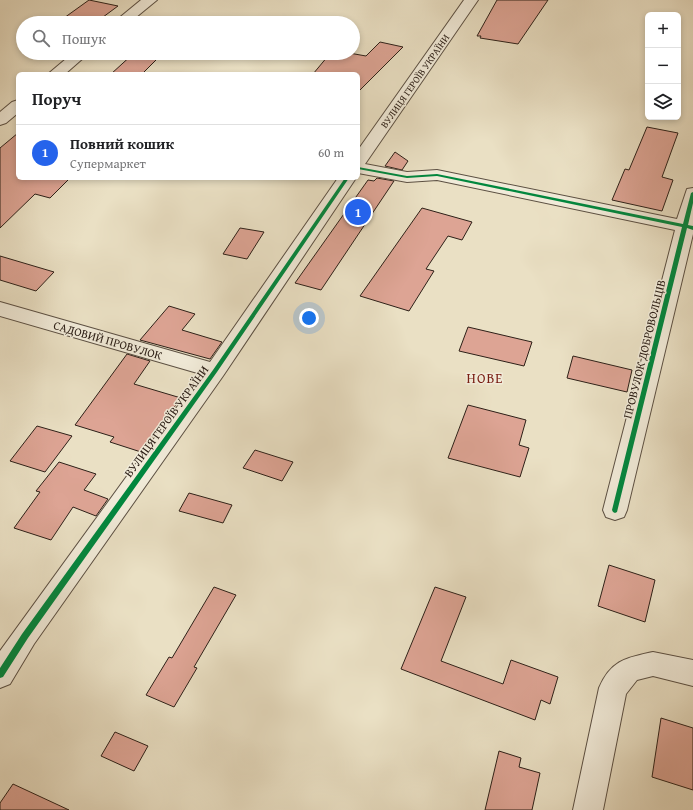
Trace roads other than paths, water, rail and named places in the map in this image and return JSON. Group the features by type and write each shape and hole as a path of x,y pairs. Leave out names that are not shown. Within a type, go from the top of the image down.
{"street":[{"path":"129,16 150,0"},
{"name":"ВУЛИЦЯ ГЕРОЇВ УКРАЇНИ","path":"360,159 471,0"},
{"path":"58,72 73,60"},
{"path":"0,120 16,107"},
{"path":"360,168 407,177 437,175 689,227"},
{"name":"ВУЛИЦЯ ГЕРОЇВ УКРАЇНИ","path":"0,675 34,623 215,371 346,180"},
{"name":"ПРОВУЛОК ДОБРОВОЛЬЦІВ","path":"615,510 689,227 693,193"},
{"name":"САДОВИЙ ПРОВУЛОК","path":"0,309 215,371"},
{"path":"588,810 613,688 629,670 654,664 693,673"}],"place":[{"name":"Повний кошик","path":"358,212"}],"district":[{"name":"НОВЕ","path":"485,378"}]}
